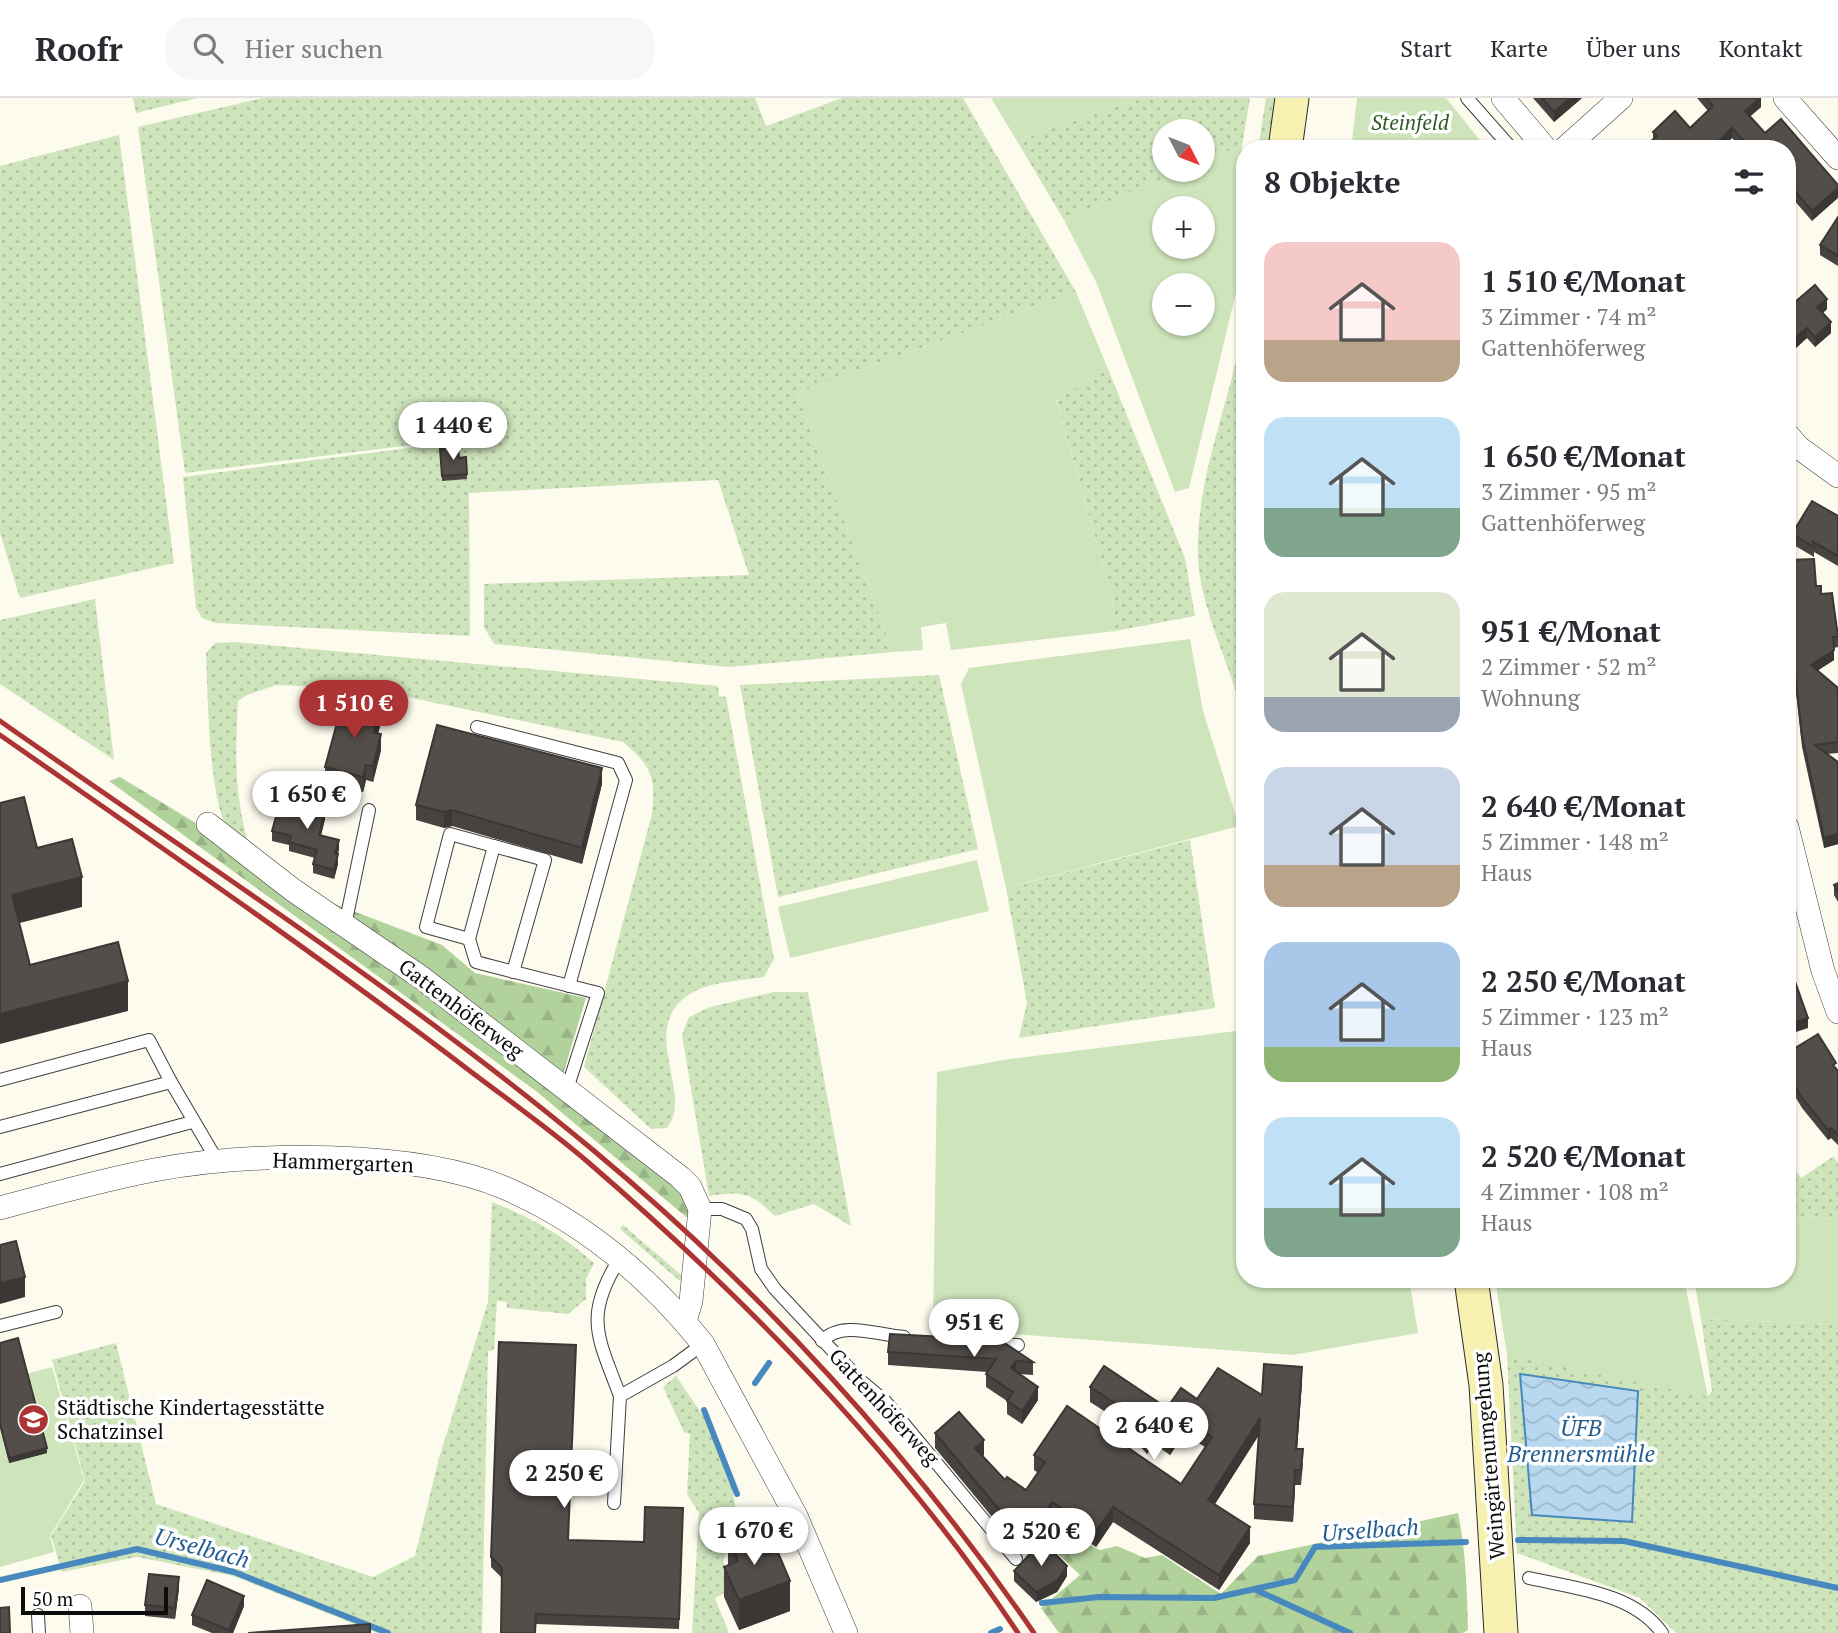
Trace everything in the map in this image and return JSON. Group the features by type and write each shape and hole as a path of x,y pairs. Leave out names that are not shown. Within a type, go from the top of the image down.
{"main road":[{"path":"1287,140 1292,98"},
{"name":"Weingärtenumgehung","path":"1472,1288 1512,1575 1501,1633"}],"street":[{"path":"1503,98 1538,140"},
{"path":"1574,140 1621,98"},
{"path":"1785,98 1838,158"},
{"path":"1796,450 1838,476"},
{"name":"Gattenhöferweg","path":"208,824 293,890 422,978 680,1177 690,1187 700,1209"},
{"path":"1796,856 1830,967 1838,1012"},
{"name":"Hammergarten","path":"0,1208 156,1170 219,1163 312,1158 384,1160 447,1171 505,1188 564,1218 620,1258 685,1321"},
{"path":"700,1209 691,1301 685,1321 704,1344 796,1516 846,1633"},
{"path":"80,1606 82,1633"}],"lane":[{"path":"1467,98 1505,140"},
{"path":"477,727 618,763 626,780 569,986"},
{"path":"345,925 369,810"},
{"path":"469,939 426,927 450,834 545,860 513,972"},
{"path":"494,846 469,939 476,962 598,993 567,1089"},
{"path":"0,1080 149,1040 192,1122 219,1163"},
{"path":"0,1127 170,1082"},
{"path":"0,1174 192,1122"},
{"name":"Gattenhöferweg","path":"700,1209 723,1209 746,1219 752,1229 761,1269 822,1341 885,1401 1016,1559"},
{"path":"614,1503 620,1396 596,1332 603,1286 620,1258"},
{"path":"0,1326 56,1312"},
{"path":"822,1341 830,1333 846,1328 874,1335 914,1338"},
{"path":"979,1343 1018,1345"},
{"path":"620,1396 673,1366 704,1344"},
{"path":"734,1551 742,1540 796,1516"},
{"path":"1512,1575 1616,1599 1639,1611 1662,1633"},
{"path":"38,1615 39,1633"}],"green space":[{"path":"133,98 197,98 136,113"},
{"path":"263,98 755,98 766,126 842,98 963,98 1076,292 797,393 893,652 729,667 494,644 484,627 484,584 749,575 718,480 469,493 470,636 215,623 202,618 196,608 183,477 463,441 468,438 185,473 138,127"},
{"path":"991,98 1137,98 1017,141"},
{"path":"1137,98 1250,98 1243,140 1236,140 1236,148 1215,157 1215,119 1152,119 1152,182 1156,182 1064,220 1017,141"},
{"path":"1266,98 1284,98 1279,140 1259,140"},
{"name":"Steinfeld","path":"1357,98 1446,98 1480,140 1352,140"},
{"path":"119,135 174,563 20,598 0,533 0,166"},
{"path":"1236,148 1236,292 1189,488 1175,492 1097,284 1064,220 1155,182 1215,182 1215,157"},
{"path":"1076,292 1108,369 1056,400 1112,597 1115,631 951,650 946,623 921,627 923,650 893,652 797,393"},
{"path":"1236,361 1236,691 1207,607 1199,570 1199,524 1208,467"},
{"path":"1108,369 1185,558 1195,616 1115,631 1112,597 1056,399"},
{"path":"95,599 114,760 0,684 0,620"},
{"path":"1190,639 1203,711 1236,816 1236,827 1006,888 961,684 969,668"},
{"path":"235,642 718,686 719,696 726,697 774,959 764,977 707,986 690,994 675,1008 668,1024 666,1042 675,1097 674,1114 667,1128 651,1129 584,1067 652,814 652,781 640,758 623,742 369,689 276,685 238,701 238,794 250,848 229,831 222,816 210,745 206,653 215,643"},
{"path":"939,675 978,849 778,897 740,685"},
{"path":"120,777 319,898 442,945 475,973 586,998 558,1091 638,1149 658,1167 687,1204 691,1221 536,1091 109,781"},
{"path":"1190,840 1215,1008 1019,1038 1027,1003 1006,888"},
{"path":"977,860 989,911 790,958 778,907"},
{"path":"774,992 808,992 851,1226 814,1204 775,1216 759,1202 745,1195 709,1196 682,1035 689,1017 710,1007"},
{"path":"1236,1031 1236,1288 1410,1288 1418,1333 1292,1355 933,1328 937,1072 1009,1059"},
{"path":"1834,1156 1838,1163 1838,1219 1796,1217 1796,1171 1801,1178"},
{"path":"492,1202 546,1228 594,1263 586,1279 586,1299 568,1314 507,1308 507,1302 497,1301 494,1350 488,1351 482,1633 377,1633 233,1576 137,1557 62,1572 51,1536 85,1481 52,1360 116,1343 156,1504 373,1577 415,1556 439,1458 488,1302"},
{"path":"1796,1217 1838,1219 1838,1324 1701,1319 1696,1288 1796,1288"},
{"path":"623,1225 686,1279 682,1283 620,1229"},
{"path":"1496,1288 1686,1288 1708,1397 1507,1355"},
{"path":"1701,1319 1838,1324 1838,1633 1676,1633 1640,1598 1517,1553 1507,1355 1708,1396 1712,1391"},
{"path":"52,1367 84,1480 50,1536 54,1552 0,1567 0,1428 9,1463 26,1374"},
{"path":"676,1376 706,1420 732,1487 736,1510 723,1562 735,1588 715,1598 729,1633 692,1633 699,1513 687,1494 690,1434 684,1432 663,1387"},
{"path":"1458,1513 1467,1600 1468,1630 1463,1633 1059,1633 1041,1608 1080,1575 1058,1554 1068,1535 1100,1550 1117,1546 1145,1558 1162,1555 1221,1594 1258,1556"}],"water":[{"name":"ÜFB Brennersmühle","path":"1520,1374 1638,1391 1632,1522 1532,1515"}],"building":[{"path":"1542,98 1570,98 1554,112"},
{"path":"1706,98 1760,98 1745,111 1765,133 1781,119 1838,188 1812,211 1796,192 1796,140 1743,140 1732,128 1719,140 1652,140 1657,136 1653,132 1675,111 1690,128 1713,106"},
{"path":"1838,217 1838,256 1820,245"},
{"path":"1815,285 1827,299 1817,307 1831,322 1815,337 1807,328 1796,337 1796,301"},
{"path":"458,447 459,458 466,457 467,474 442,476 440,449"},
{"path":"1812,501 1838,516 1838,556 1796,536 1796,527"},
{"path":"1814,559 1816,586 1821,586 1821,594 1832,593 1838,637 1833,637 1834,650 1811,665 1837,687 1838,693 1838,742 1815,745 1838,762 1838,834 1824,838 1802,736 1796,682 1796,560"},
{"path":"343,701 380,710 374,733 381,734 373,766 366,765 363,777 325,767"},
{"path":"437,725 602,768 582,848 452,810 444,812 416,805"},
{"path":"24,797 37,848 72,839 82,877 12,895 30,965 118,942 128,981 0,1014 0,803"},
{"path":"281,799 325,810 319,835 339,840 334,870 313,864 317,850 289,842 291,836 272,831"},
{"path":"1796,984 1808,1018 1796,1022"},
{"path":"1818,1034 1836,1063 1833,1065 1838,1071 1838,1135 1831,1128 1828,1130 1796,1088 1796,1047"},
{"path":"16,1241 25,1277 0,1283 0,1245"},
{"path":"952,1306 966,1307 965,1327 950,1326"},
{"path":"890,1334 1000,1340 1033,1362 1016,1361 1011,1368 1038,1387 1022,1411 1007,1401 1013,1392 986,1374 996,1359 888,1352"},
{"name":"Städtische Kindertagesstätte Schatzinsel","path":"18,1338 47,1448 9,1458 0,1423 0,1343"},
{"path":"499,1342 576,1345 568,1540 644,1542 645,1507 683,1508 679,1619 536,1614 535,1633 501,1633 502,1568 491,1557"},
{"path":"1264,1364 1302,1367 1296,1449 1303,1449 1301,1470 1295,1470 1293,1507 1254,1504 1260,1418 1208,1500 1250,1527 1219,1575 1113,1507 1096,1531 1052,1502 1029,1534 1007,1519 935,1433 959,1412 984,1440 975,1448 1005,1480 1007,1477 1026,1490 1045,1462 1034,1455 1067,1406 1181,1484 1212,1437 1184,1418 1170,1440 1154,1429 1147,1439 1115,1403 1090,1387 1104,1366 1167,1408 1181,1388 1197,1399 1218,1368 1262,1395"},
{"path":"753,1525 766,1555 777,1550 790,1581 739,1600 724,1567 738,1561 728,1536 738,1541 744,1536 744,1529"},
{"path":"1042,1541 1067,1566 1057,1581 1036,1592 1014,1571"},
{"path":"149,1574 179,1577 175,1608 145,1605"},
{"path":"207,1580 244,1596 229,1630 192,1615"},
{"path":"9,1607 10,1633 0,1633 0,1608"},
{"path":"370,1624 370,1633 248,1633"}],"waterway":[{"path":"755,1383 769,1363"},
{"path":"704,1410 737,1494"},
{"name":"Urselbach","path":"1518,1540 1624,1541 1838,1588"},
{"name":"Urselbach","path":"1042,1603 1099,1597 1214,1598 1295,1580 1315,1547 1466,1542"},
{"name":"Urselbach","path":"0,1580 137,1549 234,1572 388,1633"},
{"path":"1254,1589 1350,1633"},
{"name":"Urselbach","path":"991,1633 1000,1629"}],"railway":[{"path":"0,721 450,1037 593,1150 655,1203 715,1259 830,1376 937,1502 1034,1633"},
{"path":"0,735 341,975 589,1163 707,1270 819,1383 924,1504 1018,1633"}],"place":[{"name":"Städtische Kindertagesstätte Schatzinsel","path":"34,1420"}]}
